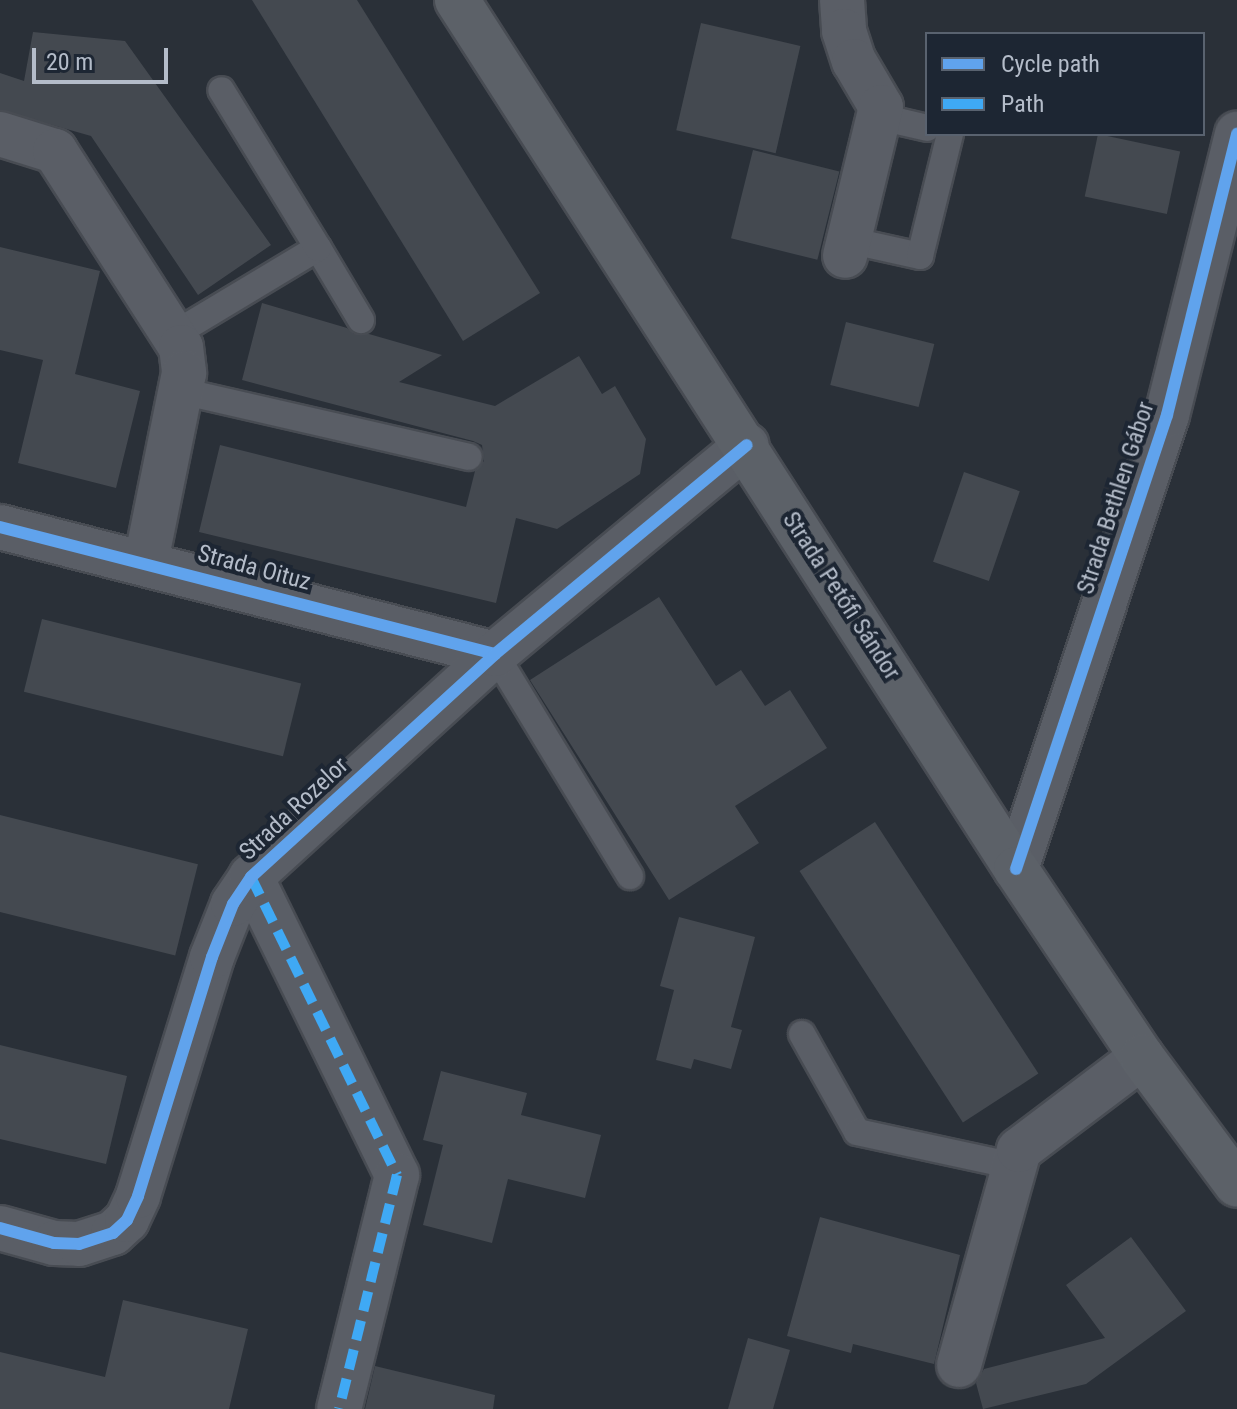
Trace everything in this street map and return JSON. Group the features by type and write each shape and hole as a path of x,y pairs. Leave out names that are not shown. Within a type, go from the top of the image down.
{"main road":[{"name":"Strada Petőfi Sándor","path":"457,0 747,445 1016,869 1142,1057 1237,1185"}],"street":[{"path":"842,0 844,31 854,61 881,107 847,248"},
{"path":"0,134 55,151 181,347 184,373 146,562"},
{"name":"Strada Bethlen Gábor","path":"1016,869 1167,415 1237,134"},
{"name":"Strada Rozelor","path":"0,1228 54,1243 79,1244 113,1233 127,1220 138,1196 212,957 233,904 251,877 495,654 747,445"},
{"name":"Strada Oituz","path":"0,527 495,654"},
{"path":"251,877 397,1175 339,1409"},
{"path":"959,1365 1019,1150 1142,1057"}],"lane":[{"path":"221,90 361,320"},
{"path":"881,107 893,120 925,128"},
{"path":"847,248 920,256 950,136"},
{"path":"173,335 318,248"},
{"path":"181,391 469,457"},
{"path":"495,654 630,876"},
{"path":"802,1034 857,1132 1014,1166"}],"building":[{"path":"252,0 357,0 540,293 463,341"},
{"path":"701,23 800,46 776,153 676,130"},
{"path":"33,32 125,41 271,245 198,295 91,136 0,110 0,73 24,81"},
{"path":"1098,136 1180,151 1167,214 1085,197"},
{"path":"753,150 839,172 817,260 731,238"},
{"path":"0,247 100,271 75,374 140,391 116,488 18,463 43,360 0,350"},
{"path":"262,303 347,328 354,334 369,334 442,355 399,382 495,406 579,356 602,394 615,386 646,439 640,474 557,529 516,518 496,603 199,532 220,445 466,507 475,471 484,461 482,445 473,441 242,380"},
{"path":"846,322 934,344 919,407 830,385"},
{"path":"964,472 1020,491 989,581 933,562"},
{"path":"659,597 716,686 741,670 765,706 790,690 827,748 735,806 759,843 669,900 530,680"},
{"path":"42,619 301,684 283,756 24,692"},
{"path":"0,815 198,864 175,956 0,912"},
{"path":"875,822 1038,1074 963,1123 800,871"},
{"path":"679,917 755,937 731,1027 742,1030 731,1069 694,1059 691,1069 656,1060 674,990 660,986"},
{"path":"0,1045 127,1076 106,1164 0,1139"},
{"path":"441,1071 527,1093 521,1115 601,1135 585,1198 508,1179 492,1243 423,1225 443,1145 423,1140"},
{"path":"820,1217 960,1255 934,1364 853,1344 851,1353 787,1336"},
{"path":"1131,1237 1186,1311 1086,1384 983,1409 976,1383 984,1369 1105,1338 1066,1285"},
{"path":"123,1300 248,1329 229,1409 0,1409 0,1352 105,1377"},
{"path":"748,1338 790,1350 773,1409 728,1409"},
{"path":"375,1366 495,1395 493,1409 365,1409"}],"marked path":[{"path":"251,877 397,1175 339,1409"}],"cycle path":[{"path":"1016,869 1167,415 1237,134"},
{"path":"0,1228 54,1243 79,1244 113,1233 127,1220 138,1196 212,957 233,904 251,877 495,654 747,445"},
{"path":"0,527 495,654"}]}
